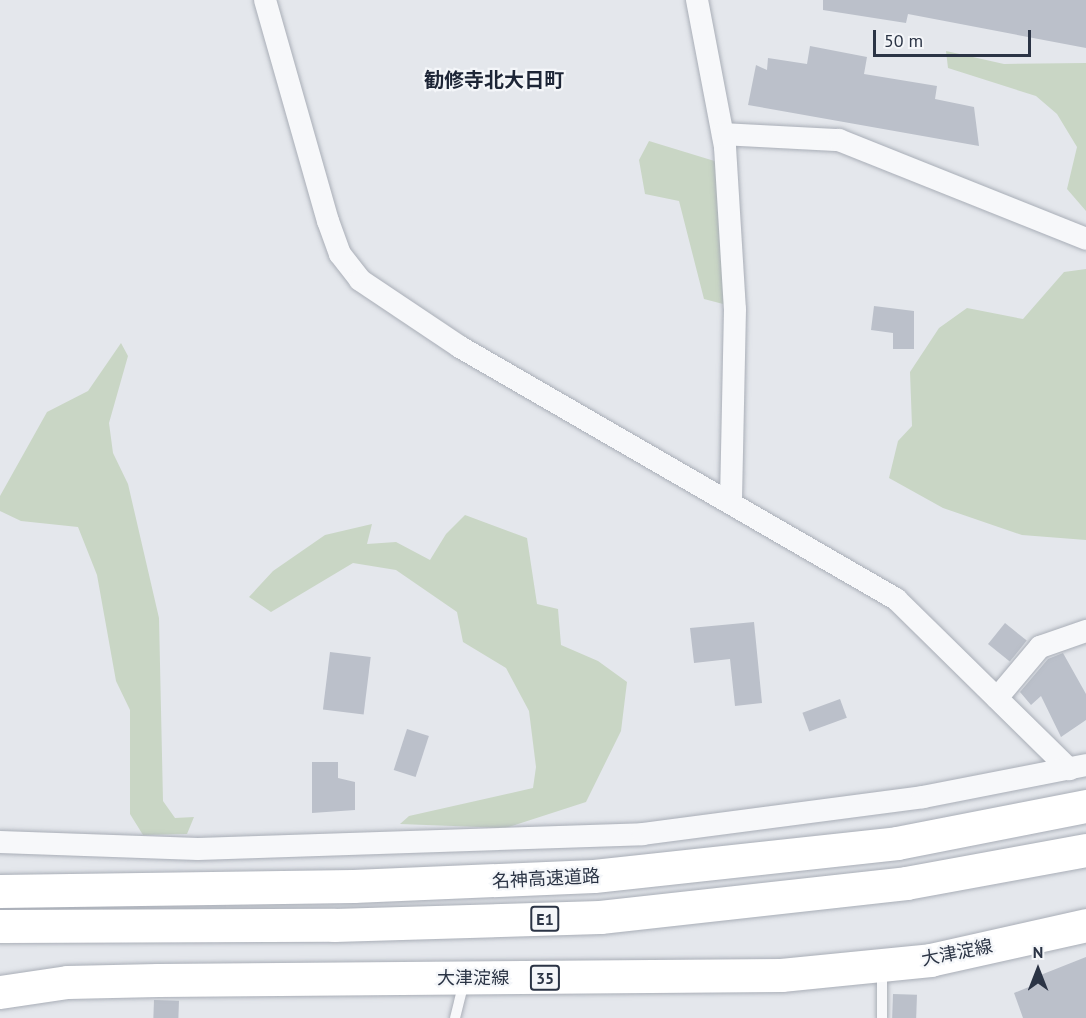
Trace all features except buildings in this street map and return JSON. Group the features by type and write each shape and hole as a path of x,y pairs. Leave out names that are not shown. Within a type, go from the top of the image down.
{"main road":[{"name":"名神高速道路","path":"0,891 353,886 594,876 897,843 1086,807"},
{"name":"E1","path":"0,926 346,925 600,917 906,883 1086,850"},
{"name":"大津淀線","path":"0,992 67,982 135,980 781,975 930,960 1086,925"}],"street":[{"path":"265,0 328,221 340,254 360,280 460,347 731,500 896,599 997,698 1077,767"},
{"path":"697,0 723,134 735,309 731,500"},
{"path":"723,134 839,140 1086,239"},
{"path":"997,698 1040,647 1086,631"},
{"path":"0,842 198,849 643,834 923,797 1077,767"}],"lane":[{"path":"882,965 882,1018"},
{"path":"455,1018 465,979"}],"green space":[{"path":"946,51 1004,64 1086,63 1086,211 1067,189 1077,147 1057,114 1036,96 948,68"},
{"path":"649,141 721,163 727,305 704,299 679,201 645,194 639,160"},
{"path":"1086,269 1086,540 1022,535 943,508 889,478 898,441 912,426 910,372 939,328 967,308 1023,319 1064,272"},
{"path":"121,343 128,356 109,423 113,453 128,484 159,618 163,801 175,818 194,817 187,834 143,835 130,814 130,710 116,681 97,575 78,527 21,521 0,511 0,496 47,412 88,391"},
{"path":"465,515 527,538 537,604 558,609 561,645 598,661 627,682 621,731 586,802 506,828 400,824 409,816 533,788 536,767 529,711 506,668 463,642 457,612 396,570 353,563 271,612 249,597 273,571 325,535 372,524 367,544 396,542 430,560 446,534"}],"district":[{"name":"勧修寺北大日町","path":"494,80"}]}
